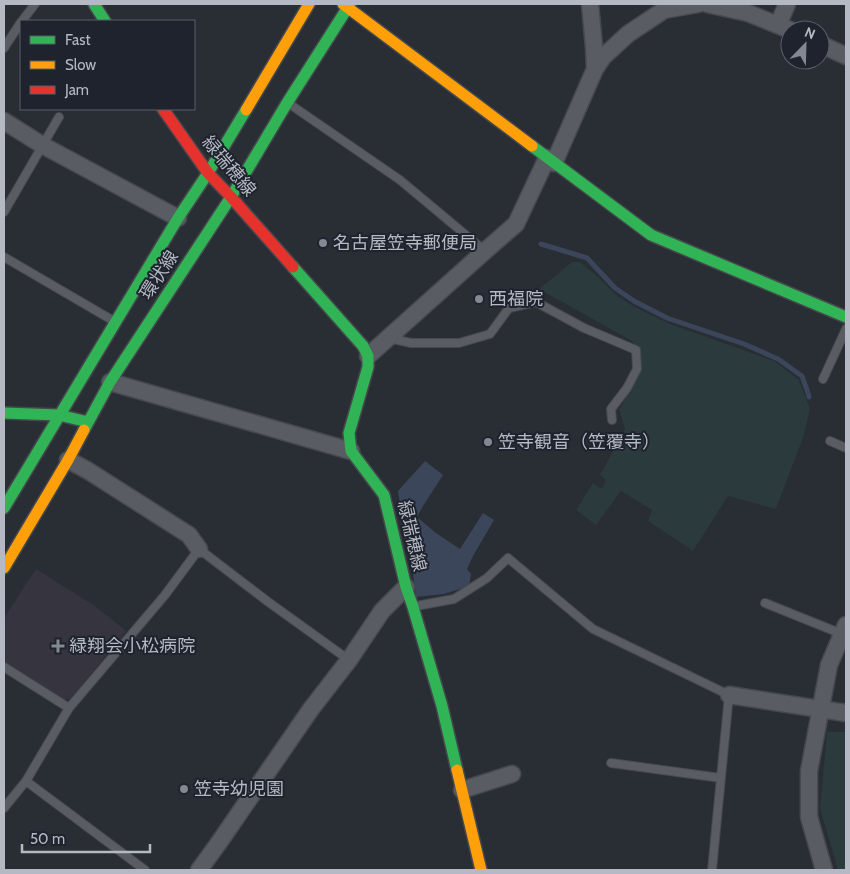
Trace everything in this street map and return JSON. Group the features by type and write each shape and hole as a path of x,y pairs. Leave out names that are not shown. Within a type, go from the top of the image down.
{"main road":[{"path":"94,4 104,20"},
{"name":"環状線","path":"4,508 309,4"},
{"path":"347,5 651,235 845,317"},
{"name":"環状線","path":"4,568 68,460 110,382 231,197 347,5"},
{"name":"緑瑞穂線","path":"164,110 208,173 363,346 368,356"},
{"path":"351,451 349,433 368,367 368,356"},
{"path":"4,413 59,415 88,422"},
{"name":"緑瑞穂線","path":"351,451 384,495 406,587 442,706 481,870"}],"street":[{"path":"590,4 595,68"},
{"path":"368,356 516,224 595,68 603,57 628,34 664,10 698,4"},
{"path":"707,4 748,13 780,26"},
{"path":"785,20 787,4"},
{"path":"830,49 846,56"},
{"path":"4,121 42,144 178,218"},
{"path":"110,382 351,451"},
{"path":"68,460 87,470 189,535 199,549"},
{"path":"199,870 382,611 406,587"},
{"path":"824,870 809,817 809,772 829,665 844,630"},
{"path":"729,695 846,713"},
{"path":"462,790 512,774"}],"lane":[{"path":"23,20 35,4"},
{"path":"4,48 20,25"},
{"path":"287,103 400,180 485,251"},
{"path":"4,212 59,117"},
{"path":"4,257 115,322"},
{"path":"389,338 411,343 459,343 490,334 509,308 536,302 584,328 636,350 638,369 627,388 611,409 612,420"},
{"path":"823,380 845,317"},
{"path":"830,441 846,448"},
{"path":"4,808 26,782 69,708 165,595 199,549 266,601 349,660"},
{"path":"413,607 454,598 487,578 508,558 593,629 729,695 712,870"},
{"path":"765,603 844,630"},
{"path":"4,667 69,708"},
{"path":"611,762 721,778"},
{"path":"26,782 145,870"}],"shaded area":[{"path":"572,262 580,262 617,296 635,307 670,324 774,361 798,379 810,408 804,435 776,509 728,496 693,551 648,521 652,510 621,491 596,525 576,510 593,483 602,489 606,480 600,475 625,429 619,410 642,368 632,341 539,289"},
{"name":"緑翔会小松病院","path":"36,569 95,606 126,631 70,699 63,699 4,662 4,618"},
{"path":"827,732 846,732 846,870 838,870 820,808"}],"water":[{"path":"425,461 443,475 417,517 460,549 483,513 494,520 467,569 471,574 469,586 444,594 416,597 413,574 420,561 414,552 407,551 398,491"}],"waterway":[{"path":"541,244 587,258 615,288 634,301 667,318 744,344 778,359 802,376 809,397"}],"traffic: fast":[{"path":"94,4 104,20"},
{"path":"84,430 110,382 231,197 287,103 350,4"},
{"path":"4,508 178,218 246,110"},
{"path":"532,146 651,235 846,317"},
{"path":"293,267 363,346 368,356 368,367 349,433 351,451 384,495 406,587 442,706 457,770"},
{"path":"4,413 59,415 88,422"}],"traffic: slow":[{"path":"246,110 309,4"},
{"path":"343,4 532,146"},
{"path":"4,568 84,430"},
{"path":"457,770 481,870"}],"traffic: jam":[{"path":"164,110 208,173 293,267"}],"place":[{"name":"名古屋笠寺郵便局","path":"323,243"},
{"name":"西福院","path":"479,299"},
{"name":"笠寺観音（笠覆寺）","path":"488,442"},
{"name":"緑翔会小松病院","path":"58,646"},
{"name":"笠寺幼児園","path":"184,789"}]}
